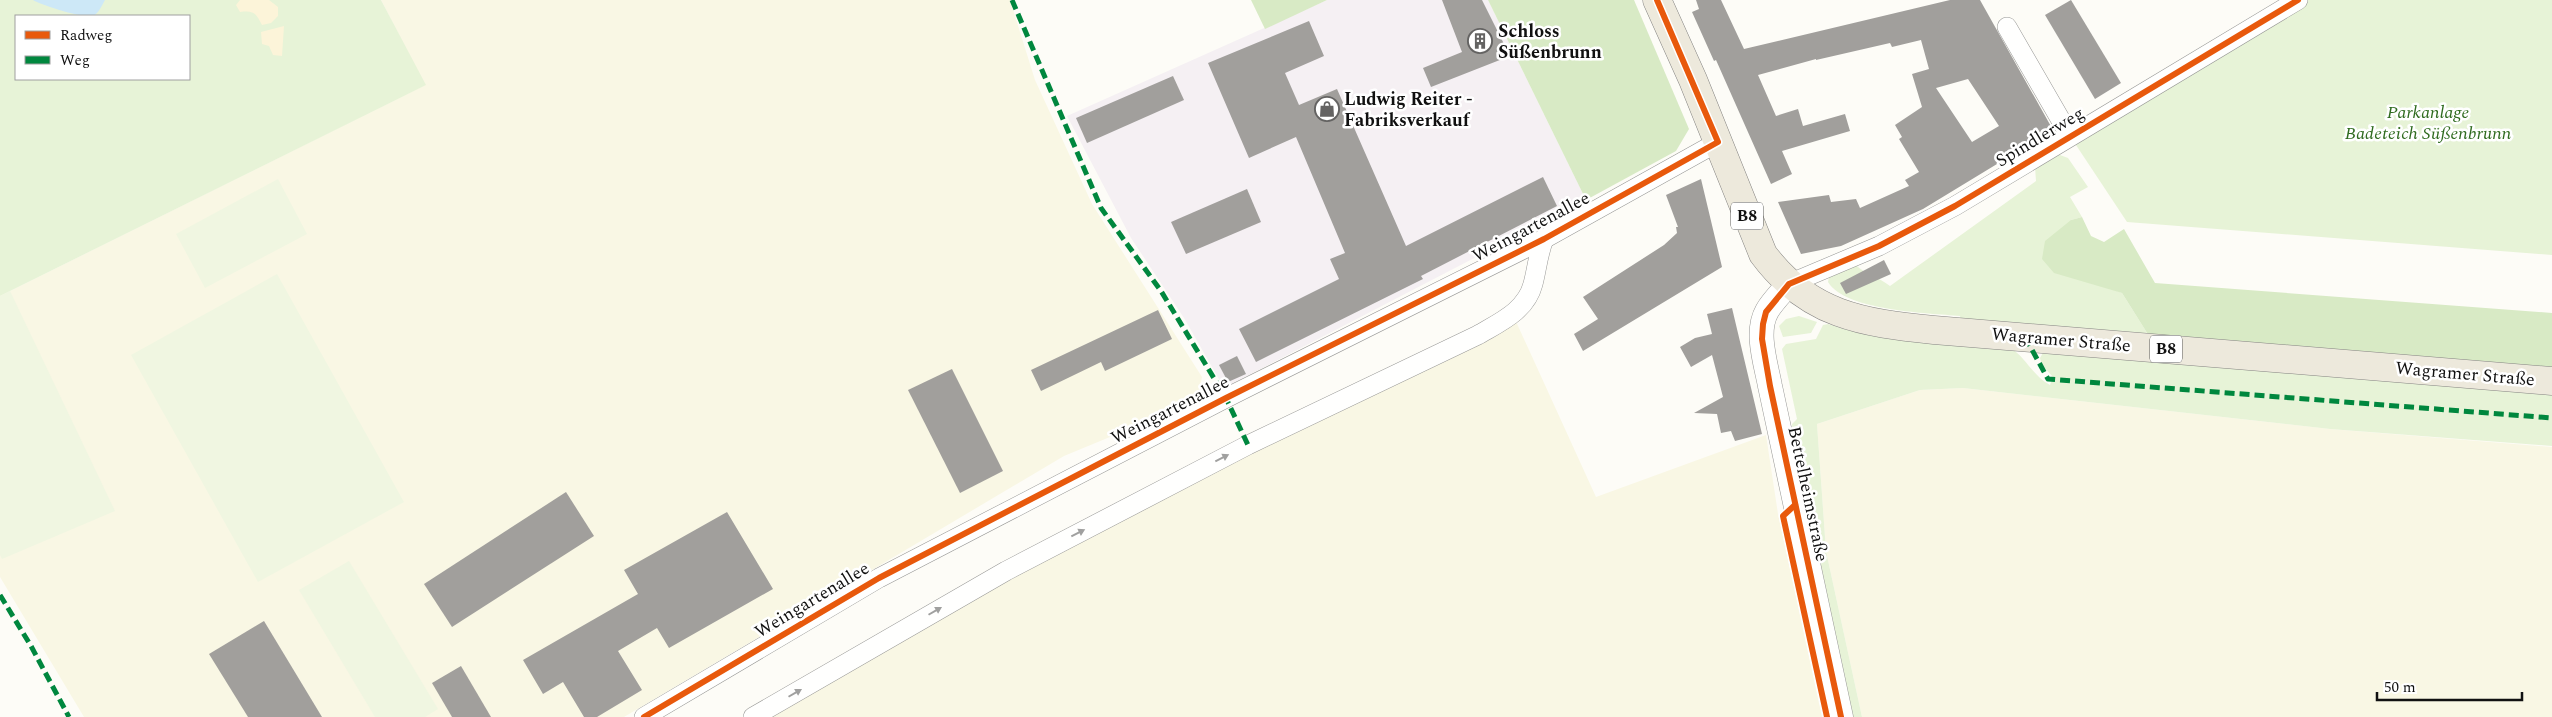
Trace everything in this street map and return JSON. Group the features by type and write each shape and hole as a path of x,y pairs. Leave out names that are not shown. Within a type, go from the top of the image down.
{"main road":[{"name":"B8","path":"1657,0 1693,80 1761,249 1789,284"},
{"name":"Wagramer Straße","path":"1789,284 1811,300 1834,312 1859,320 1888,325 2552,381"}],"street":[{"name":"Spindlerweg","path":"1789,284 1879,246 1955,206 2298,0"},
{"path":"2007,27 2070,136"},
{"name":"Weingartenallee","path":"644,717 879,578 1226,398 1544,239 1718,142"},
{"name":"Weingartenallee","path":"752,717 1006,570 1248,445 1478,335 1512,315 1526,298 1533,285 1538,253 1544,239"},
{"name":"Bettelheimstraße","path":"1789,284 1766,312 1762,339 1776,414 1841,717"}],"shaded area":[{"path":"381,0 1010,0 1035,80 1092,204 1202,377 1197,401 1064,456 624,717 84,717 0,577 0,296 425,85"},
{"path":"1327,0 1488,0 1586,200 1224,388 1184,318 1131,238 1067,116"},
{"path":"1513,315 1596,497 1766,435 1778,514 1822,717 753,717 1006,571"},
{"path":"1963,388 2330,429 2552,447 2552,717 1862,717 1826,551 1817,424 1920,390"}],"green space":[{"path":"0,0 381,0 426,85 0,296"},
{"path":"1251,0 1327,0 1265,29"},
{"path":"1488,0 1634,0 1689,129 1676,151 1586,200"},
{"name":"Parkanlage Badeteich Süßenbrunn","path":"2298,0 2552,0 2552,255 2127,222 2070,136"},
{"path":"2060,155 2068,158 2088,187 2070,197 2082,217 2071,220 2107,287 2122,293 2149,336 1961,320 1960,316 1889,309 1852,299 1838,292 1828,282 1829,277 1855,264 1863,271 1890,286 2036,181 2035,167 2050,156"},
{"path":"278,179 307,234 205,288 176,234"},
{"path":"2082,217 2091,236 2104,242 2124,229 2155,283 2552,313 2552,368 2149,336 2122,293 2054,273 2042,259 2045,241 2071,220"},
{"path":"277,274 404,502 258,582 131,355"},
{"path":"10,291 115,511 2,559 0,555 0,296"},
{"path":"1799,316 1817,322 1811,333 1783,337 1779,326 1786,319"},
{"path":"1828,324 1872,336 1918,342 2011,348 2017,352 2039,377 2050,385 2053,377 2042,365 2040,358 2044,351 2552,393 2552,446 2330,429 1963,388 1920,390 1817,424 1826,551 1862,717 1851,717 1794,447 1792,424 1797,419 1782,349 1786,344 1816,339 1823,325"},
{"path":"349,561 438,709 425,717 375,717 299,590"}],"sand":[{"path":"240,0 269,0 278,7 278,16 271,23 262,25 252,12 240,12 236,5"},
{"path":"284,26 282,56 273,55 269,46 262,44 261,32"}],"water":[{"path":"33,0 105,0 94,15 81,15"}],"building":[{"name":"Schloss Süßenbrunn","path":"1442,0 1482,0 1510,56 1431,87 1423,68 1462,52"},
{"path":"1696,0 1721,0 1744,49 1950,0 1980,0 2053,130 1923,209 1841,246 1801,254 1778,202 1829,195 1831,202 1856,199 1860,208 1909,186 1905,180 1919,172 1899,139 1902,137 1895,125 1922,107 1912,74 1929,69 1921,40 1892,47 1890,43 1816,59 1758,75 1776,116 1798,109 1803,126 1845,114 1850,131 1782,151 1792,174 1771,184 1716,60 1714,61 1692,12 1699,9","holes":["1968,79 1999,126 1972,142 1936,88"]},
{"path":"2071,0 2121,83 2095,99 2045,15"},
{"path":"1309,21 1324,56 1285,73 1299,105 1337,89 1406,246 1543,177 1557,206 1421,276 1423,279 1256,362 1239,329 1339,279 1330,259 1345,253 1296,137 1249,158 1208,63"},
{"path":"1173,76 1184,100 1087,143 1076,118"},
{"path":"1701,179 1722,267 1583,351 1574,334 1598,319 1583,297 1664,245 1677,233 1676,227 1678,227 1666,195"},
{"path":"1247,189 1261,222 1186,254 1171,222"},
{"path":"1884,260 1891,274 1846,294 1840,283"},
{"path":"1732,308 1762,434 1735,441 1731,431 1721,433 1717,414 1694,413 1723,397 1712,355 1691,367 1680,347 1695,338 1712,334 1707,314"},
{"path":"1158,310 1172,339 1105,371 1101,362 1041,391 1031,370"},
{"path":"1237,356 1246,374 1228,382 1219,365"},
{"path":"952,369 1003,471 960,493 908,390"},
{"path":"566,492 594,536 452,627 424,584"},
{"path":"727,512 773,589 669,648 657,628 618,651 642,690 597,717 584,717 563,682 543,694 523,660 638,594 624,570"},
{"path":"264,621 322,717 248,717 209,654"},
{"path":"461,666 491,717 452,717 432,683"}],"marked path":[{"path":"1012,0 1101,208 1161,291 1226,398 1248,445"},
{"path":"2025,337 2048,379 2552,418"},
{"path":"0,595 31,646 69,717"}],"cycle path":[{"path":"644,717 879,578 1226,398 1544,239 1718,142 1657,0"},
{"path":"1841,717 1770,386 1762,339 1766,312 1789,284 1879,246 1955,206 2298,0"},
{"path":"1795,505 1783,516 1827,717"}],"place":[{"name":"Schloss Süßenbrunn","path":"1480,41"},
{"name":"Ludwig Reiter - Fabriksverkauf","path":"1327,109"}]}
